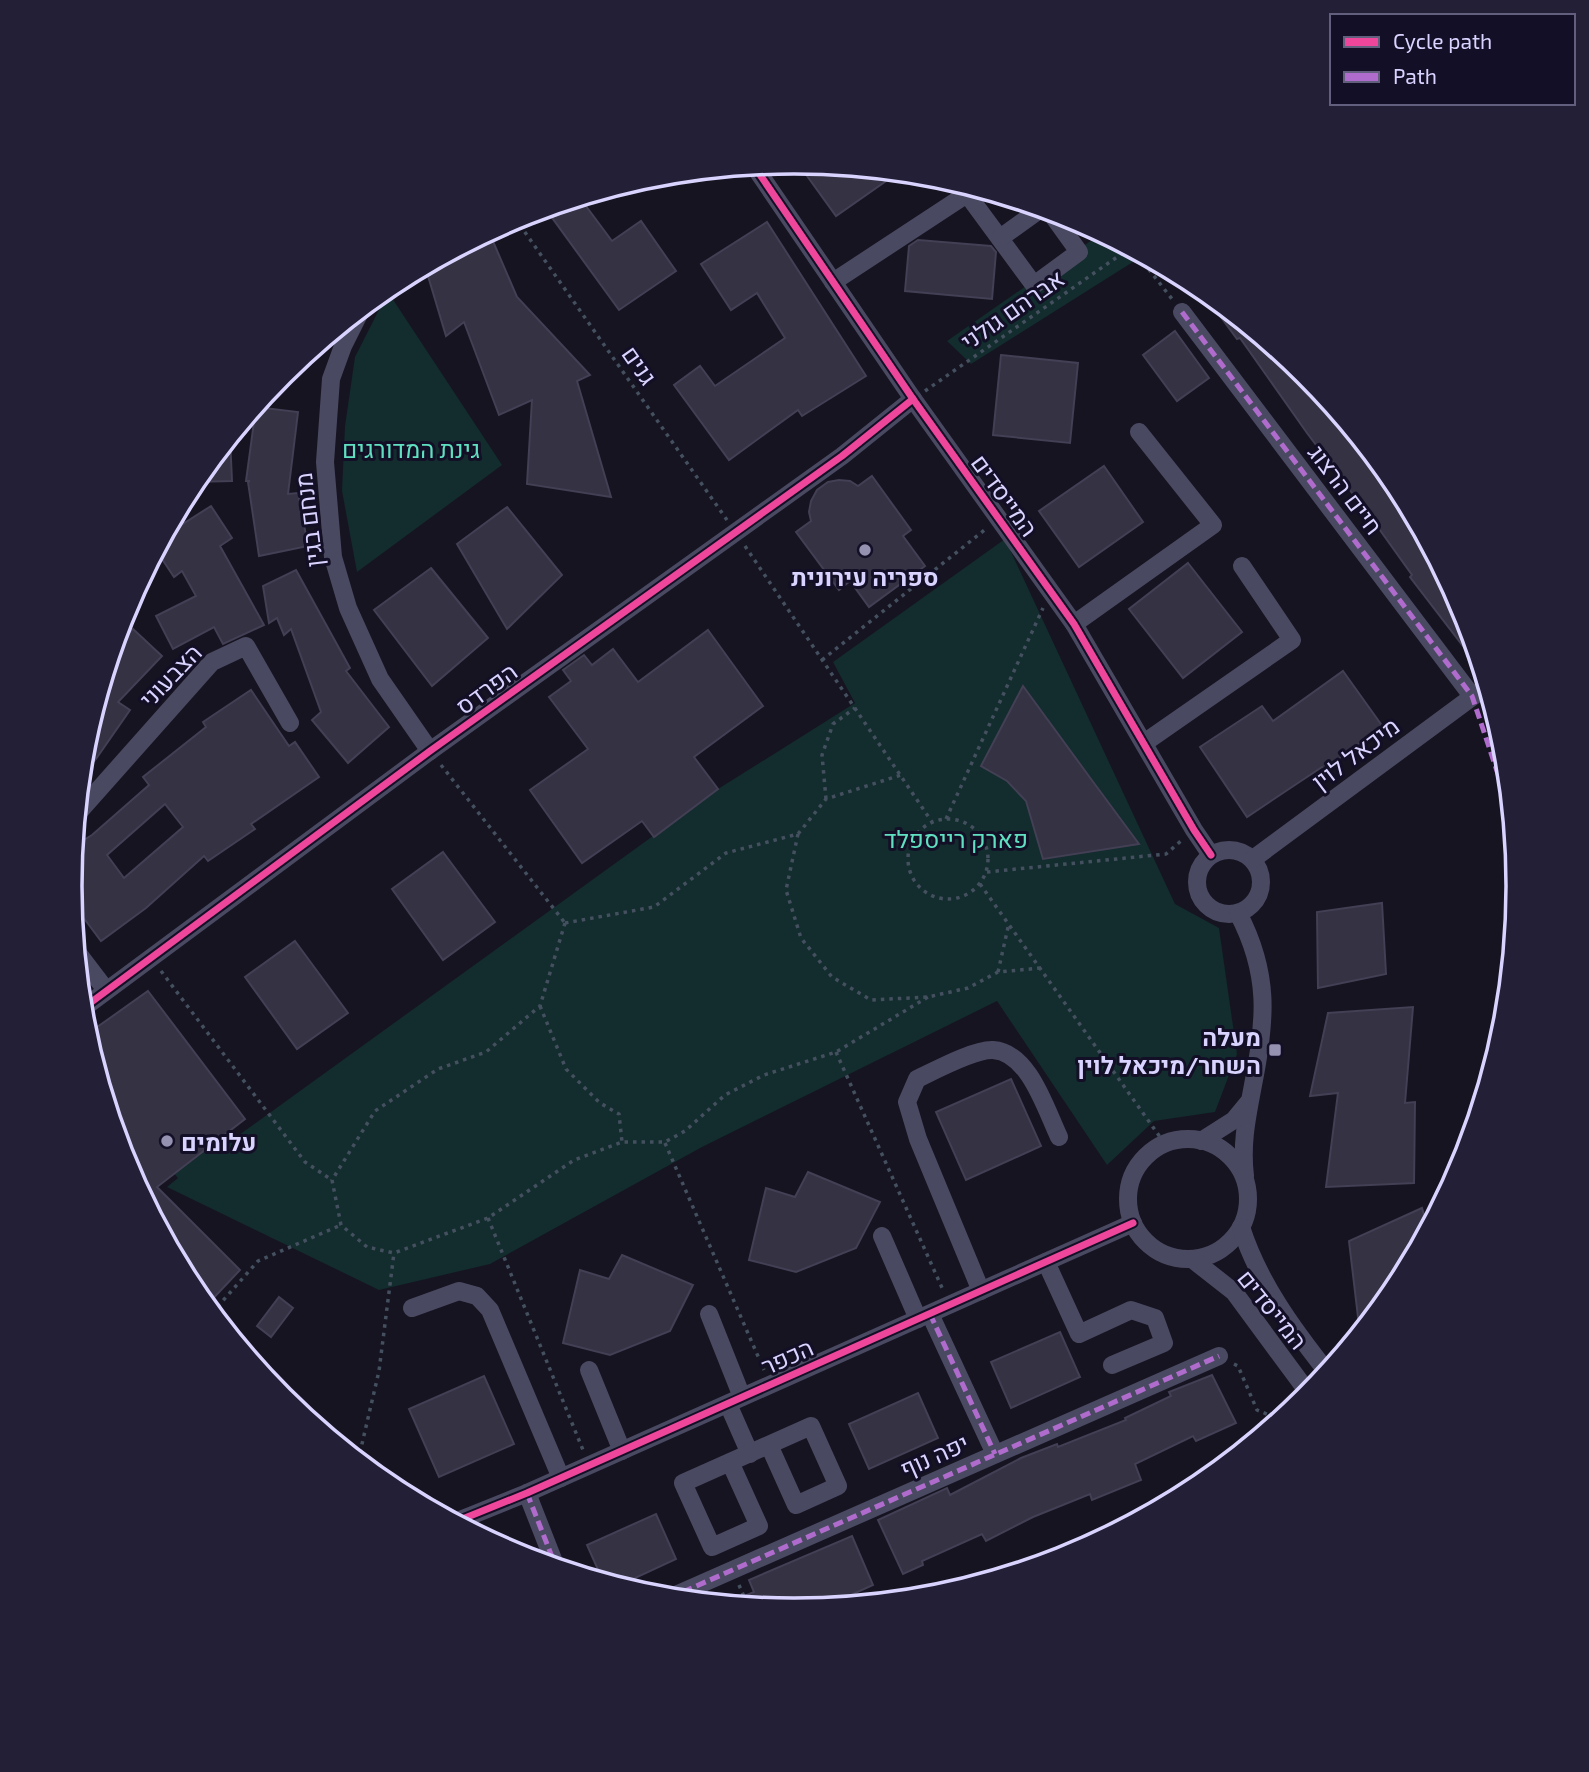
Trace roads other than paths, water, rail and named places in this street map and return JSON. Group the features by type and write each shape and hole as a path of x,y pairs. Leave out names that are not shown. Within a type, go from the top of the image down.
{"street":[{"name":"המייסדים","path":"760,175 913,399 1074,624 1194,830 1212,855"},
{"path":"833,282 957,193"},
{"path":"968,195 1034,285 1079,252 1060,225"},
{"path":"1000,239 1032,215"},
{"name":"חיים הרצוג","path":"1182,312 1472,696"},
{"name":"מנחם בגין","path":"352,329 331,379 325,461 333,557 348,608 380,679 430,751"},
{"name":"הפרדס","path":"92,1001 430,751 842,456 913,399"},
{"path":"1074,624 1213,525 1139,432"},
{"path":"1144,743 1292,640 1242,566"},
{"name":"הצבעוני","path":"87,803 212,662 246,646 290,723"},
{"name":"מיכאל לוין","path":"1253,859 1479,691"},
{"path":"1233,850 1253,859 1262,880 1261,891 1256,901 1248,908 1238,913 1217,912 1202,900 1197,880 1199,871 1212,855 1233,850"},
{"path":"1238,913 1251,937 1263,987 1258,1060 1243,1138 1248,1193 1241,1227 1234,1237 1215,1252 1192,1259 1168,1256 1147,1243 1133,1223 1128,1197 1135,1171 1153,1150 1177,1140 1201,1141 1228,1154 1238,1165 1248,1193"},
{"path":"87,966 106,990"},
{"path":"981,1291 918,1139 907,1102 917,1079 956,1060 992,1050 1009,1055 1030,1074 1059,1137"},
{"path":"1201,1141 1234,1120 1251,1101"},
{"name":"הכפר","path":"466,1518 561,1478 1133,1223"},
{"path":"1241,1227 1249,1254 1267,1287 1322,1365"},
{"path":"882,1236 995,1454"},
{"name":"המייסדים","path":"1192,1259 1234,1292 1302,1386"},
{"path":"1046,1262 1079,1334 1131,1310 1155,1318 1164,1343 1112,1365"},
{"path":"412,1308 459,1291 477,1296 490,1310 561,1478"},
{"path":"709,1314 750,1454"},
{"name":"יפה נוף","path":"687,1590 1219,1356"},
{"path":"589,1370 622,1451"},
{"path":"730,1462 759,1526 712,1547 683,1483 730,1462 750,1454 769,1445 811,1426 838,1486 796,1505 769,1445"},
{"path":"527,1493 551,1555"}],"place":[{"name":"ספריה עירונית","path":"865,550"},
{"name":"מעלה השחר/מיכאל לוין","path":"1275,1050"},
{"name":"עלומים","path":"167,1141"}],"park label":[{"name":"גינת המדורגים","path":"411,448"},
{"name":"פארק רייספלד","path":"956,838"}]}
